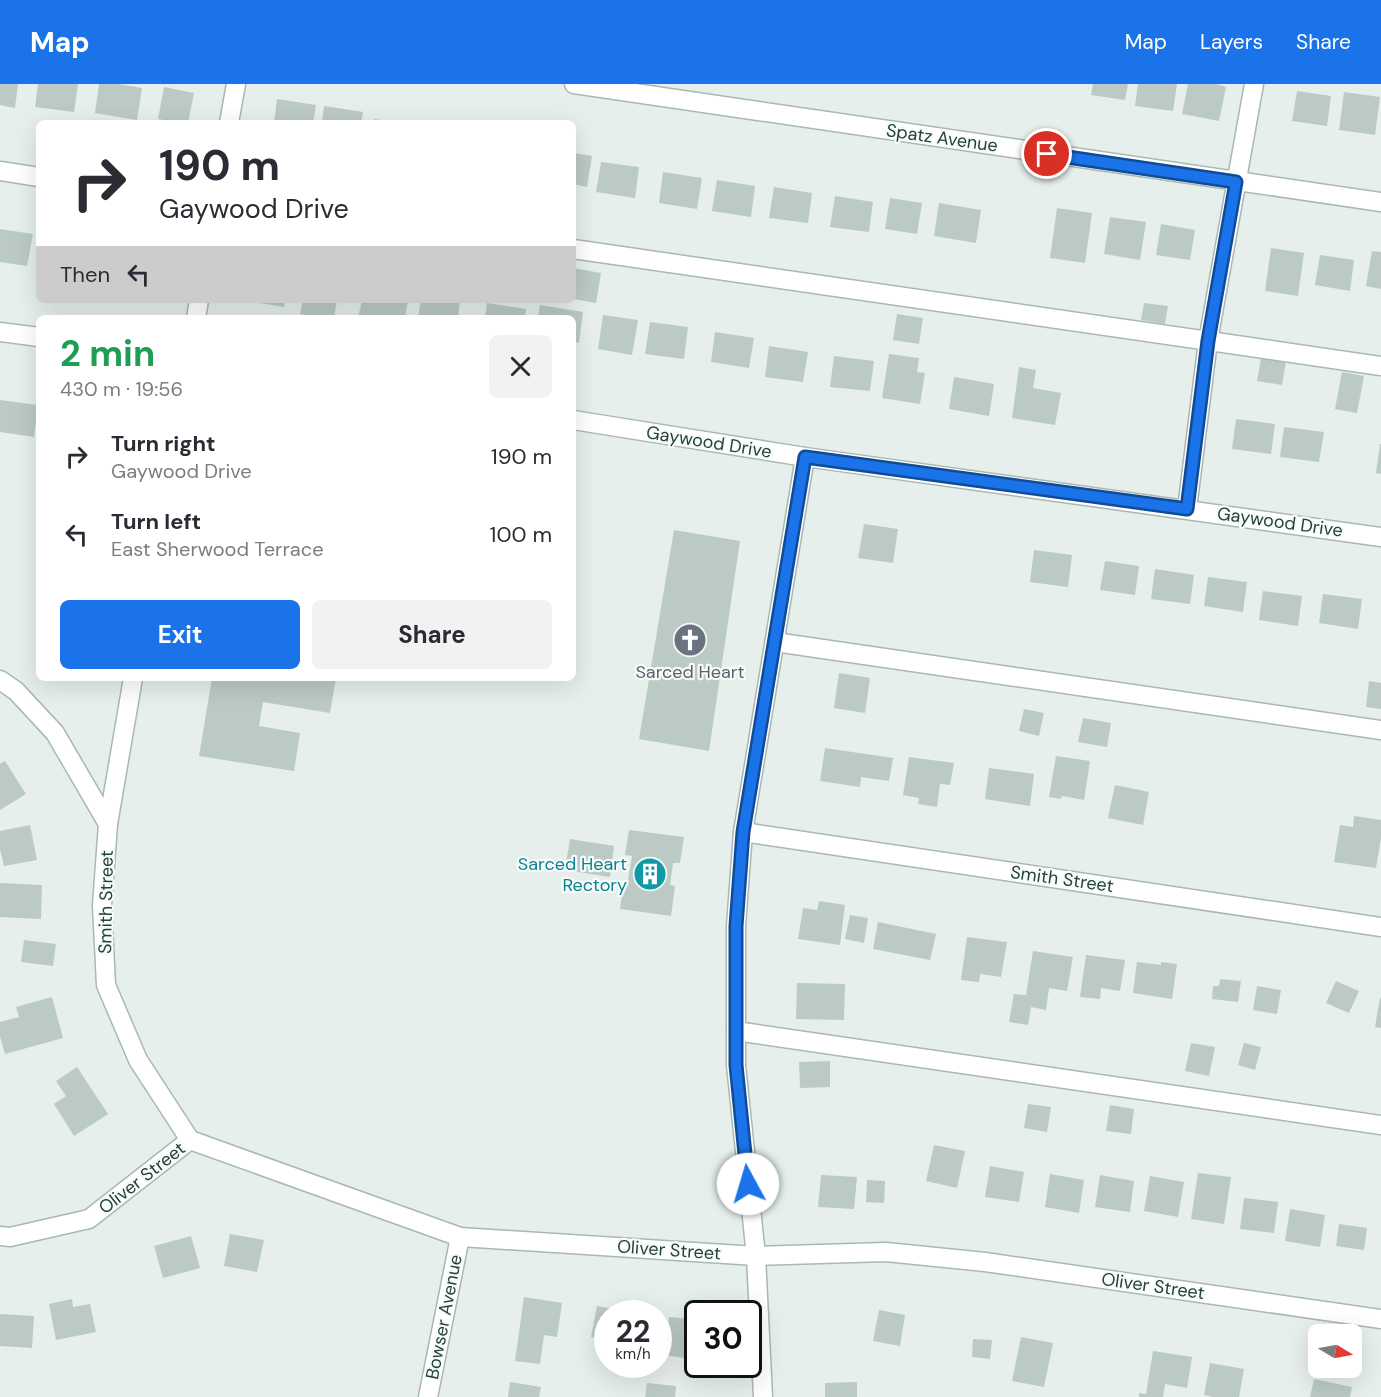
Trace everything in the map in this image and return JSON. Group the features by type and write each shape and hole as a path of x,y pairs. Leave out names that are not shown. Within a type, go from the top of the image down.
{"street":[{"path":"230,120 236,84"},
{"name":"Spatz Avenue","path":"574,84 1381,202"},
{"path":"1187,509 1208,341 1254,84"},
{"path":"0,171 36,177"},
{"path":"576,249 1381,366"},
{"path":"0,332 36,338"},
{"name":"Gaywood Drive","path":"576,420 805,457 1381,537"},
{"path":"763,1397 756,1256 736,1065 736,926 743,832 805,457"},
{"path":"775,642 1381,730"},
{"name":"Smith Street","path":"0,680 16,691 55,733 108,824 102,905 106,985 138,1060 190,1140"},
{"path":"108,824 132,681"},
{"name":"Smith Street","path":"743,832 1381,927"},
{"path":"736,1031 1381,1125"},
{"name":"Oliver Street","path":"0,1236 10,1237 89,1219 190,1140 460,1237 756,1256 886,1252 974,1261 1381,1319"},
{"name":"Bowser Avenue","path":"428,1397 460,1237"}],"building":[{"path":"0,84 18,84 15,108 0,105"},
{"path":"38,84 78,84 74,112 35,107"},
{"path":"99,84 119,84 142,88 137,120 95,113"},
{"path":"1093,84 1128,84 1125,100 1091,95"},
{"path":"1138,84 1177,84 1173,111 1135,106"},
{"path":"1188,84 1216,84 1226,87 1219,121 1182,114"},
{"path":"164,87 194,93 189,120 158,119"},
{"path":"1297,91 1331,96 1327,126 1292,121"},
{"path":"1344,92 1380,97 1375,135 1339,130"},
{"path":"277,99 316,105 314,120 274,120"},
{"path":"324,106 363,112 362,120 322,120"},
{"path":"576,153 592,156 587,187 576,185"},
{"path":"601,162 639,167 635,198 596,192"},
{"path":"663,172 702,178 697,209 659,203"},
{"path":"717,180 755,186 751,217 712,211"},
{"path":"774,187 812,193 808,223 769,218"},
{"path":"835,196 873,202 869,232 830,227"},
{"path":"890,198 922,203 917,234 885,229"},
{"path":"939,203 981,210 976,243 934,236"},
{"path":"1057,208 1092,213 1085,263 1050,258"},
{"path":"1110,217 1146,222 1140,260 1104,254"},
{"path":"1161,224 1195,230 1190,260 1156,255"},
{"path":"0,229 33,234 27,266 0,262"},
{"path":"1271,248 1304,253 1298,296 1265,291"},
{"path":"1372,251 1381,252 1381,289 1366,286"},
{"path":"1320,255 1354,260 1350,291 1315,285"},
{"path":"576,269 601,273 596,303 576,300"},
{"path":"260,303 285,303 284,307"},
{"path":"302,303 336,303 334,315 300,314"},
{"path":"361,303 408,303 406,315 359,315"},
{"path":"420,303 460,303 458,315 418,315"},
{"path":"487,303 526,309 525,315 485,315"},
{"path":"1144,303 1168,306 1165,324 1141,320"},
{"path":"540,305 583,312 579,343 576,342 576,315 538,315"},
{"path":"897,314 923,318 919,344 893,340"},
{"path":"603,315 638,320 632,355 598,349"},
{"path":"650,322 688,327 684,359 645,354"},
{"path":"715,332 754,338 749,368 711,362"},
{"path":"769,346 808,352 803,382 765,377"},
{"path":"889,354 919,358 917,372 925,373 920,404 882,398"},
{"path":"834,356 874,361 870,391 830,387"},
{"path":"1261,358 1286,362 1282,385 1257,381"},
{"path":"1019,367 1036,370 1033,388 1061,393 1055,425 1012,418"},
{"path":"1342,372 1364,376 1357,413 1335,409"},
{"path":"954,377 994,384 989,416 949,409"},
{"path":"0,400 36,405 34,437 0,432"},
{"path":"1236,419 1275,424 1271,454 1232,449"},
{"path":"1284,427 1324,432 1319,462 1280,457"},
{"path":"1381,444 1381,474 1376,473"},
{"path":"864,524 898,529 893,563 858,558"},
{"name":"Sarced Heart","path":"674,530 740,541 709,751 639,739"},
{"path":"1034,550 1072,555 1068,587 1030,582"},
{"path":"1105,561 1139,566 1135,595 1100,590"},
{"path":"1155,569 1194,575 1190,604 1151,599"},
{"path":"1208,577 1247,582 1243,612 1204,606"},
{"path":"1263,591 1302,596 1298,626 1259,620"},
{"path":"1323,594 1362,599 1358,629 1319,623"},
{"path":"839,673 870,678 865,713 834,708"},
{"path":"212,681 335,681 330,713 263,702 259,726 300,733 294,771 199,756"},
{"path":"1369,681 1381,683 1381,709 1366,707"},
{"path":"1024,709 1044,713 1039,736 1019,731"},
{"path":"1083,718 1111,723 1107,747 1078,742"},
{"path":"825,748 893,758 889,781 861,777 860,787 820,781"},
{"path":"1056,756 1090,761 1084,800 1062,796 1061,799 1049,797"},
{"path":"909,757 954,763 950,785 940,784 937,807 918,804 919,798 903,795"},
{"path":"5,761 26,794 0,810 0,764"},
{"path":"989,768 1034,774 1030,806 985,799"},
{"path":"1115,785 1149,792 1143,825 1108,818"},
{"path":"1354,816 1381,820 1381,838 1376,868 1334,862 1340,825 1353,827"},
{"path":"30,825 37,860 4,866 0,849 0,831"},
{"name":"Sarced Heart Rectory","path":"629,830 684,837 680,863 673,863 670,885 675,886 671,916 620,909 623,886 627,886 632,856 625,855"},
{"path":"570,839 614,846 610,877 565,870"},
{"path":"0,883 42,885 41,919 0,917"},
{"path":"819,901 845,905 840,945 798,939 803,908 817,910"},
{"path":"850,915 868,918 864,943 845,939"},
{"path":"878,922 936,934 930,960 873,949"},
{"path":"967,937 1007,942 1001,977 980,974 979,982 961,980"},
{"path":"24,940 56,944 53,966 21,962"},
{"path":"1033,951 1073,957 1067,991 1049,988 1046,1010 1031,1007 1028,1025 1009,1022 1014,994 1026,995"},
{"path":"1086,955 1125,960 1120,991 1101,988 1100,999 1080,997"},
{"path":"1137,962 1177,964 1172,999 1133,993"},
{"path":"1220,979 1241,981 1238,1002 1212,999 1213,986 1219,986"},
{"path":"1336,981 1359,991 1349,1013 1326,1003"},
{"path":"797,983 845,984 844,1020 796,1019"},
{"path":"1257,986 1281,990 1277,1014 1253,1010"},
{"path":"52,997 63,1038 5,1054 0,1036 0,1022 19,1017 16,1007"},
{"path":"1381,998 1381,1028 1375,1027"},
{"path":"1191,1043 1215,1047 1209,1076 1185,1071"},
{"path":"1244,1043 1261,1047 1255,1070 1238,1065"},
{"path":"830,1061 830,1087 800,1088 799,1062"},
{"path":"77,1067 108,1114 74,1136 54,1104 66,1096 56,1081"},
{"path":"1028,1104 1051,1107 1047,1132 1024,1128"},
{"path":"1110,1105 1134,1109 1131,1134 1106,1131"},
{"path":"934,1145 965,1151 957,1188 926,1181"},
{"path":"990,1166 1024,1172 1019,1202 985,1197"},
{"path":"1198,1173 1231,1177 1224,1224 1191,1219"},
{"path":"1050,1174 1084,1180 1079,1213 1045,1207"},
{"path":"821,1175 857,1177 854,1209 818,1207"},
{"path":"1100,1175 1134,1181 1130,1212 1095,1207"},
{"path":"1150,1176 1184,1182 1178,1217 1144,1211"},
{"path":"867,1180 885,1181 884,1203 866,1202"},
{"path":"1244,1198 1278,1202 1274,1233 1240,1229"},
{"path":"1290,1209 1325,1215 1320,1247 1285,1241"},
{"path":"1339,1224 1367,1228 1364,1250 1336,1246"},
{"path":"230,1234 264,1240 257,1272 224,1266"},
{"path":"191,1236 200,1268 163,1278 154,1246"},
{"path":"524,1297 562,1303 557,1337 544,1335 540,1364 515,1361"},
{"path":"72,1299 73,1307 90,1304 96,1332 56,1340 49,1304"},
{"path":"879,1310 905,1315 900,1346 873,1341"},
{"path":"0,1314 34,1316 32,1348 0,1346"},
{"path":"672,1317 684,1319 684,1358 672,1356"},
{"path":"594,1322 594,1338 591,1337"},
{"path":"1021,1337 1053,1343 1044,1387 1012,1381"},
{"path":"973,1339 992,1340 990,1359 972,1357"},
{"path":"1153,1351 1192,1357 1187,1388 1165,1384 1163,1397 1139,1397 1139,1393 1146,1394"},
{"path":"1210,1363 1244,1369 1239,1397 1204,1395"},
{"path":"1314,1379 1352,1387 1350,1397 1310,1397"},
{"path":"510,1382 541,1387 539,1397 508,1397"},
{"path":"857,1382 857,1397 825,1397 825,1383"},
{"path":"647,1383 676,1386 675,1397 645,1397"}],"place":[{"name":"Sarced Heart","path":"690,640"},
{"name":"Sarced Heart Rectory","path":"650,874"}],"route":[{"path":"748,1184 736,1065 736,926 743,832 805,457 1187,509 1208,341 1236,182 1047,154"}]}
